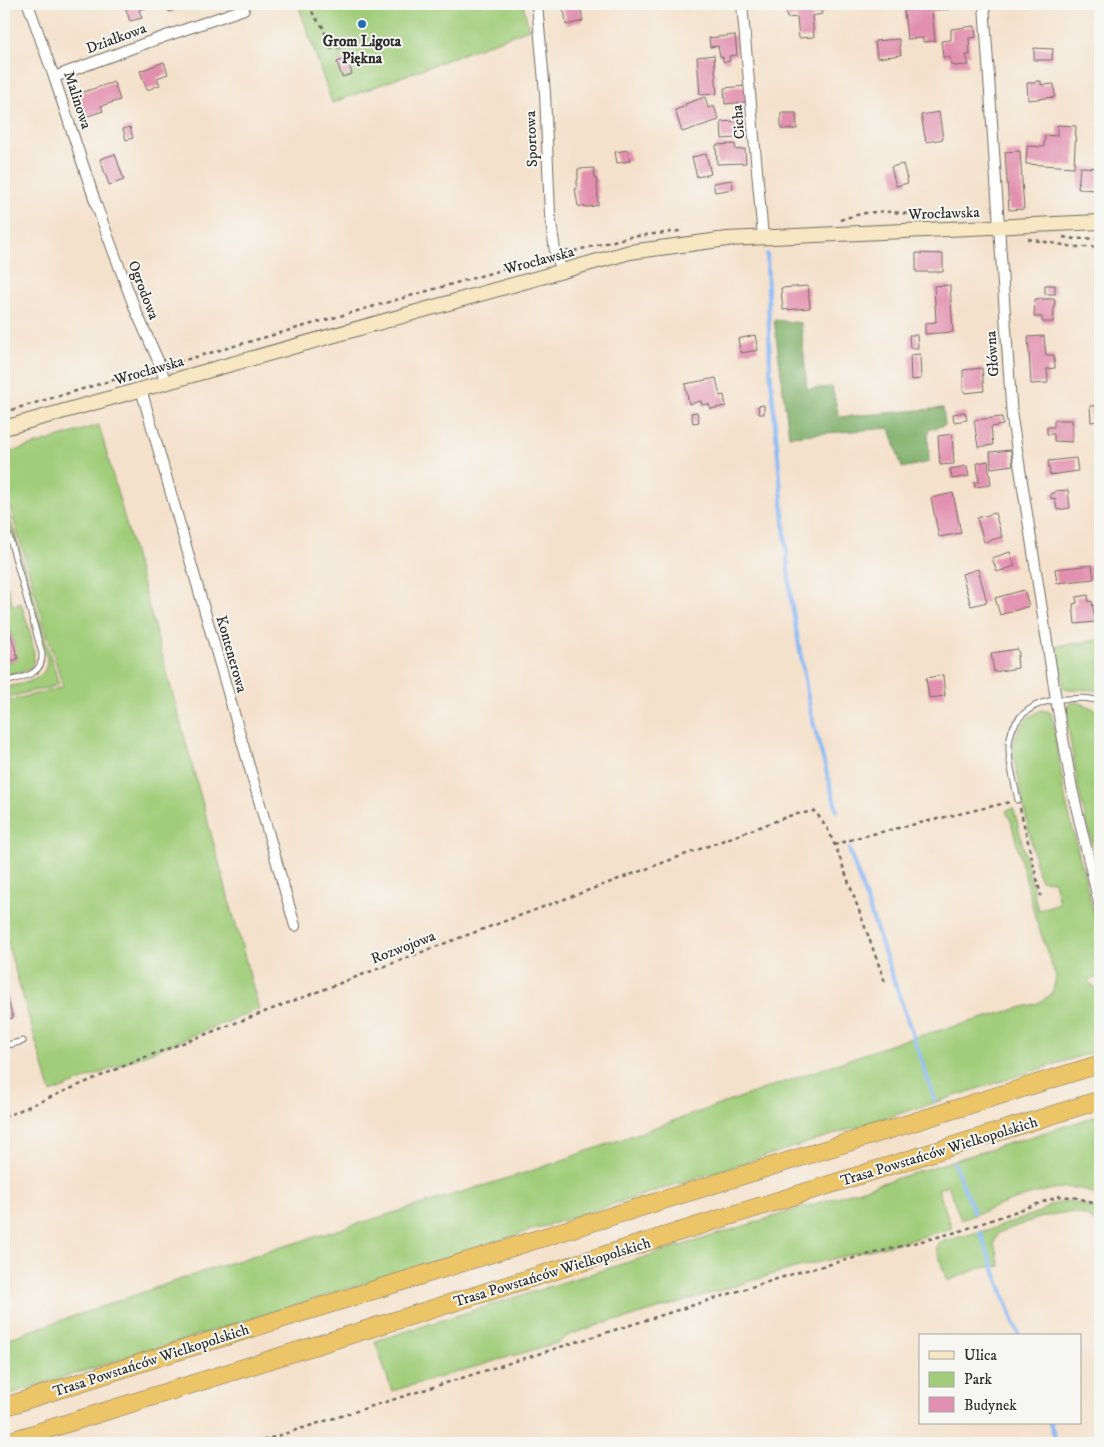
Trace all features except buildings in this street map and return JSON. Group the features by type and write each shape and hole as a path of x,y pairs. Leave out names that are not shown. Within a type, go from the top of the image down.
{"highway":[{"name":"Trasa Powstańców Wielkopolskich","path":"4,1407 1100,1064"},
{"name":"Trasa Powstańców Wielkopolskich","path":"4,1443 1100,1100"}],"main road":[{"name":"Wrocławska","path":"4,428 630,252 691,243 763,237 999,228 1100,222"}],"street":[{"name":"Malinowa","path":"28,4 97,207"},
{"name":"Sportowa","path":"538,4 545,93 550,215 555,251 562,271"},
{"name":"Cicha","path":"742,4 763,237"},
{"name":"Główna","path":"984,4 1012,418 1072,789 1100,907"},
{"name":"Działkowa","path":"54,77 244,9"},
{"name":"Ogrodowa","path":"97,207 135,309 161,367 165,383"},
{"name":"Kontenerowa","path":"141,389 295,926"}],"lane":[{"path":"4,531 9,536 43,660 36,672 4,682"},
{"path":"1018,800 1009,754 1010,732 1023,714 1036,705 1056,699 1083,698 1095,699 1100,702"},
{"path":"4,1046 23,1041"}],"path":[{"path":"310,4 314,16 323,27 330,48 341,47 345,56"},
{"path":"1043,242 1045,234"},
{"path":"1060,237 1075,239 1100,238"},
{"path":"1027,239 1075,247 1100,247"},
{"path":"885,982 834,844 1018,800 1041,896"},
{"name":"Rozwojowa","path":"4,1117 138,1060 792,814 815,811 827,828 834,844"},
{"path":"256,1443 799,1272 957,1232 1060,1196 1079,1198 1100,1206"}],"green space":[{"path":"298,4 523,4 529,29 332,103"},
{"path":"774,320 801,323 807,389 832,387 839,417 943,408 945,425 928,430 929,462 902,468 890,428 789,436"},
{"path":"99,425 259,1009 51,1093 4,932 4,702 63,687 4,487 4,454"},
{"path":"4,498 59,685 4,698 4,688 25,683 43,673 47,659 13,533 4,524"},
{"path":"4,582 6,582 13,606 21,603 34,655 30,668 4,676 4,663 18,659 4,608"},
{"path":"1100,640 1100,690 1064,689 1056,646"},
{"path":"1077,702 1100,711 1100,874 1079,792 1065,709 1070,703"},
{"path":"1042,710 1050,712 1052,717 1065,798 1100,939 1100,978 1089,979 1088,982 1100,990 1100,1050 4,1396 4,1340 216,1267 531,1171 901,1041 1038,1003 1052,994 1056,977 1036,920 1011,821 1006,811 1013,808 1038,910 1059,903 1054,881 1041,880 1038,874 1012,749 1016,736 1025,720"},
{"path":"1100,1115 1100,1198 1075,1188 1049,1190 961,1220 948,1185 938,1189 952,1228 791,1269 622,1320 614,1320 569,1335 557,1343 392,1391 375,1341"},
{"path":"1070,1201 1092,1207 1100,1212 1100,1225 1083,1215 1074,1213 1063,1213 1029,1221 998,1233 994,1243 1000,1266 980,1268 947,1281 936,1248 940,1242 995,1228 1042,1211 1050,1205"}],"waterway":[{"path":"767,254 770,368 791,600 811,714 837,811"},
{"path":"849,849 935,1100"},
{"path":"954,1163 974,1212"},
{"path":"980,1232 1018,1334"},
{"path":"1050,1424 1057,1443"}],"place":[{"name":"Grom Ligota Piękna","path":"362,24"}]}
